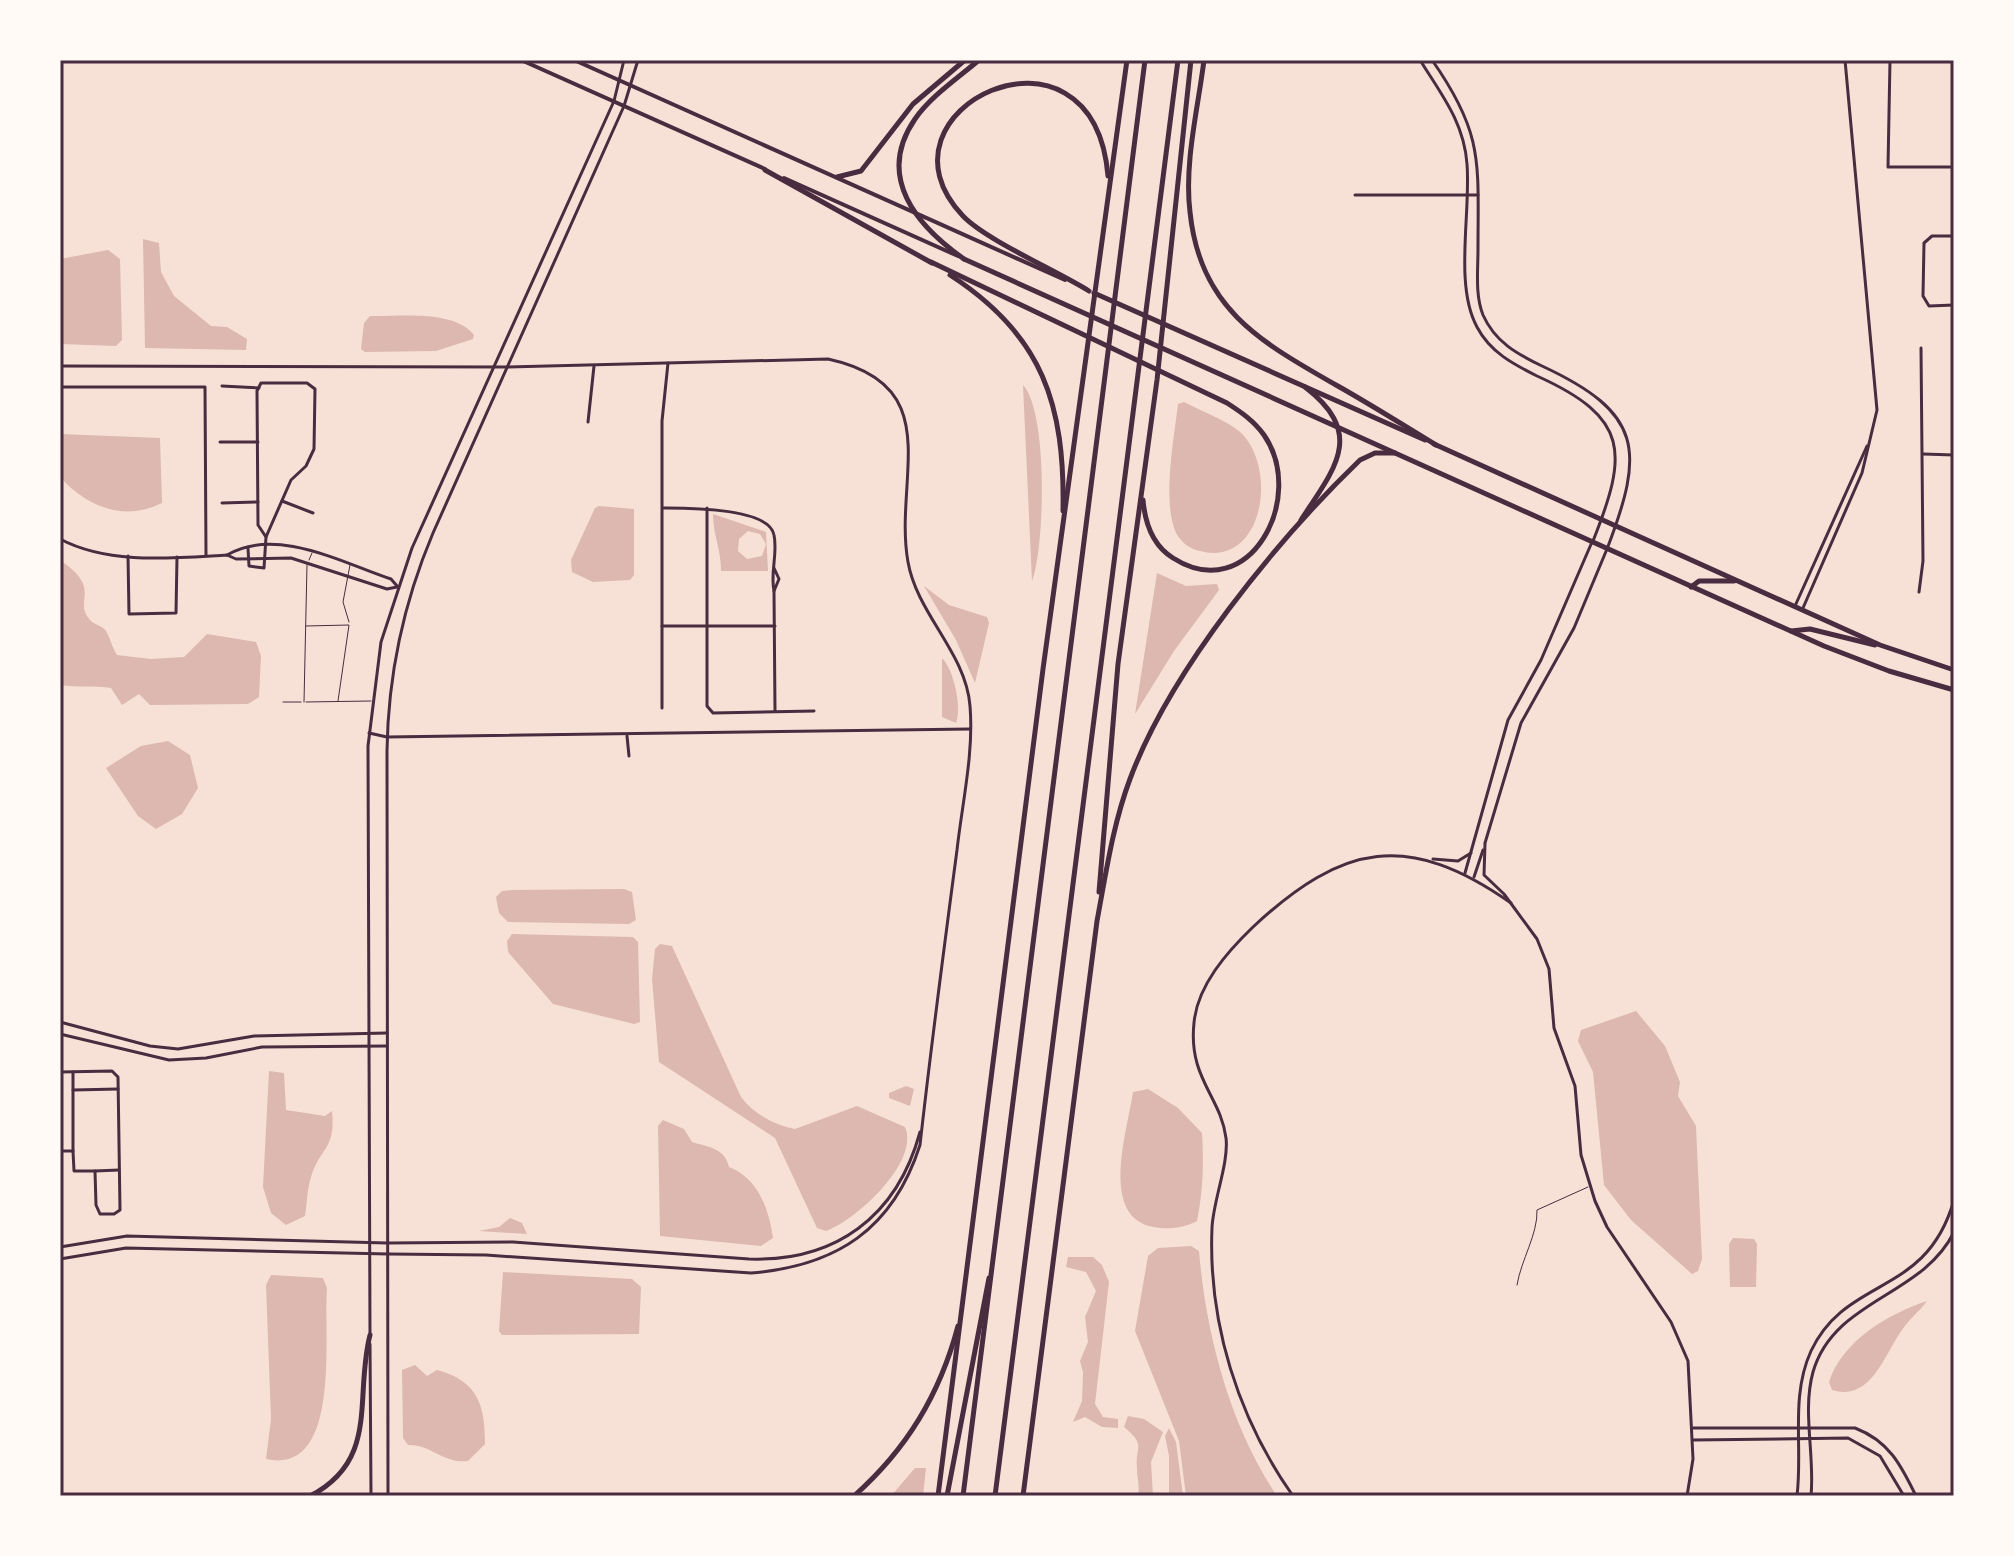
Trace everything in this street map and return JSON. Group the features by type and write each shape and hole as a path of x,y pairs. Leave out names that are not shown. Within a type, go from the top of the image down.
{"highway":[{"path":"837,177 861,171 913,104 965,60"},
{"path":"979,60 927,105 910,127 902,149 900,174 912,211 928,232 964,259 1856,660 1954,690"},
{"path":"938,1496 1086,348 1127,60"},
{"path":"963,1496 1145,60"},
{"path":"995,1496 1178,60"},
{"path":"1023,1496 1097,921 1118,664 1157,380 1191,60"},
{"path":"1204,60 1189,188 1194,236 1208,275 1237,319 1266,345 1436,445"},
{"path":"1025,76 1055,81 1088,104 1105,143 1109,188"},
{"path":"986,84 994,80"},
{"path":"970,94 952,115 940,150 943,181 951,200 978,228 1089,291 1880,645"},
{"path":"765,170 931,262 973,289 1020,337 1045,381 1063,447 1062,538"},
{"path":"931,262 1201,389 1242,413 1265,436 1276,463 1279,492 1269,530 1252,553 1231,565 1209,570 1181,563 1167,554 1149,530 1142,494 1144,470"},
{"path":"1292,534 1335,467 1340,453 1339,427 1329,407 1305,387"},
{"path":"1097,921 1118,817 1155,720 1203,648 1292,534 1360,460 1375,453 1395,453"},
{"path":"1691,587 1699,581 1739,581"},
{"path":"1790,631 1810,629 1880,645 1954,670"},
{"path":"947,1496 981,1308 993,1265"},
{"path":"854,1496 891,1461 923,1414 947,1364 962,1310"},
{"path":"310,1496 340,1475 357,1445 370,1335"}],"main road":[{"path":"521,60 964,259"},
{"path":"574,60 1089,291"}],"street":[{"path":"371,1496 369,731 381,642 397,587 614,101 624,60"},
{"path":"388,1496 387,737 397,642 410,591 624,106 638,60"},
{"path":"1420,60 1455,114 1467,162 1467,279 1472,318 1484,339 1510,362 1582,397 1598,413 1608,432 1616,472 1601,520 1541,660 1508,720 1465,873"},
{"path":"1432,60 1465,111 1478,162 1479,303 1489,326 1508,348 1576,381 1603,399 1622,427 1629,449 1632,476 1616,527 1574,628 1521,723 1474,878"},
{"path":"1803,609 1855,490 1869,443 1877,393 1867,329 1865,263 1845,60"},
{"path":"1890,60 1888,167 1954,167"},
{"path":"1455,114 1465,111"},
{"path":"1355,195 1478,195"},
{"path":"1954,236 1932,236 1924,243 1923,296 1929,306 1954,305"},
{"path":"551,241 561,246"},
{"path":"1467,279 1478,279"},
{"path":"519,312 530,317"},
{"path":"1919,592 1923,561 1921,348"},
{"path":"60,366 507,367 828,359 855,365 880,378 904,415 908,438 908,560 913,584 958,667 970,702 970,729 920,1145 905,1186 875,1225 844,1248 816,1262 786,1270 751,1273 495,1255 126,1248 60,1259"},
{"path":"1530,372 1534,362"},
{"path":"662,708 662,421 668,363"},
{"path":"588,422 594,365"},
{"path":"248,548 249,566 259,570 264,568 266,537 271,524 291,480 306,466 314,449 315,389 307,383 261,383 259,388 258,520 266,537"},
{"path":"222,386 259,388"},
{"path":"60,387 205,387 206,556"},
{"path":"220,442 258,442"},
{"path":"1795,606 1869,443"},
{"path":"1923,454 1954,455"},
{"path":"282,501 313,513"},
{"path":"222,503 258,502"},
{"path":"663,508 723,508 773,529 774,568 771,578 774,591 775,712"},
{"path":"707,508 707,706 713,713 814,711"},
{"path":"258,520 271,524"},
{"path":"60,539 98,554 128,556 227,555 248,548 286,545 391,579 397,587"},
{"path":"227,555 236,559 266,556 308,563 387,589 397,587 410,591"},
{"path":"128,556 129,614 176,613 177,556"},
{"path":"774,568 779,579 774,591"},
{"path":"662,626 775,626"},
{"path":"369,731 387,737 627,735 719,730 970,729"},
{"path":"627,735 629,756"},
{"path":"1485,844 1484,875 1511,903 1537,939 1549,969 1554,1028 1574,1081 1579,1146 1607,1227 1682,1345 1690,1374 1693,1428 1687,1496"},
{"path":"1293,1496 1248,1415 1221,1337 1212,1272 1212,1226 1227,1141 1197,1070 1194,1040 1197,1007 1224,958 1271,911 1308,882 1343,864 1380,855 1458,861 1471,853"},
{"path":"1428,859 1465,873 1511,903"},
{"path":"60,1022 150,1046 178,1049 254,1036 387,1033"},
{"path":"60,1034 169,1060 206,1058 262,1047 387,1046"},
{"path":"60,1072 112,1071 118,1077 120,1210 114,1214 100,1214 96,1205 95,1171"},
{"path":"73,1072 74,1171 120,1170"},
{"path":"73,1090 118,1089"},
{"path":"60,1247 127,1236 388,1243 513,1242 777,1260 833,1245 863,1226 891,1195 914,1151 923,1121"},
{"path":"60,1151 73,1151"},
{"path":"1797,1496 1802,1376 1822,1332 1853,1302 1919,1263 1943,1232 1954,1200"},
{"path":"1811,1496 1813,1373 1833,1335 1857,1312 1920,1275 1937,1259 1954,1232"},
{"path":"654,1266 655,1253"},
{"path":"1693,1428 1847,1426 1873,1436 1896,1457 1916,1496"},
{"path":"1693,1440 1841,1437 1865,1444 1887,1464 1904,1496"}],"lane":[{"path":"304,702 308,563 312,553"},
{"path":"338,701 349,625 343,602 350,565"},
{"path":"305,626 349,625"},
{"path":"283,702 371,701"},
{"path":"1517,1285 1526,1247 1535,1229 1537,1210 1591,1186"}],"shaded area":[{"path":"143,239 159,243 161,272 174,296 211,326 227,327 247,339 246,350 145,348"},
{"path":"108,250 120,259 122,340 116,346 60,344 60,259"},
{"path":"370,316 440,318 465,327 474,335 473,339 436,351 365,352 361,349 364,323"},
{"path":"1023,385 1037,422 1042,480 1040,539 1032,581"},
{"path":"1184,402 1239,431 1251,447 1259,467 1261,489 1251,530 1239,544 1222,552 1189,547 1176,533 1172,520 1169,488 1172,452 1178,404"},
{"path":"60,434 160,438 162,503 148,509 120,511 82,496 60,477"},
{"path":"595,508 634,509 634,575 630,580 593,582 572,572 571,560"},
{"path":"713,514 766,532 768,571 721,571","holes":["748,531 760,534 766,544 762,556 747,559 738,551 739,539"]},
{"path":"60,560 81,579 85,613 106,631 117,655 151,659 184,657 207,634 256,642 261,656 259,697 248,704 150,705 139,694 122,705 111,688 60,685"},
{"path":"1157,573 1186,586 1217,584 1219,590 1174,651 1135,714"},
{"path":"924,586 949,605 987,617 989,623 975,683 956,640"},
{"path":"942,658 956,689 956,723 942,717"},
{"path":"168,741 190,755 198,788 182,814 156,829 138,816 106,768 141,746"},
{"path":"624,889 632,892 636,920 629,924 508,922 499,913 496,897 502,891 512,890"},
{"path":"512,934 633,937 638,942 640,1022 634,1024 553,1004 508,952 507,941"},
{"path":"660,944 672,946 741,1097 758,1114 795,1129 857,1106 905,1127 907,1141 895,1172 868,1202 839,1225 826,1231 817,1228 775,1138 659,1062 652,979 655,949"},
{"path":"1636,1011 1665,1046 1680,1082 1678,1096 1696,1126 1702,1259 1698,1271 1692,1274 1631,1220 1604,1185 1593,1072 1578,1041 1581,1030"},
{"path":"269,1071 284,1073 286,1110 325,1116 332,1111 332,1134 311,1177 305,1216 286,1225 271,1213 263,1187"},
{"path":"906,1086 914,1089 910,1106 889,1098 889,1093"},
{"path":"1148,1089 1178,1108 1202,1133 1202,1177 1197,1221 1185,1226 1149,1226 1134,1218 1125,1204 1121,1167 1133,1092"},
{"path":"663,1120 684,1129 692,1142 720,1152 729,1167 748,1179 765,1206 773,1238 761,1246 660,1236 658,1126"},
{"path":"510,1218 522,1223 527,1234 479,1231 499,1227"},
{"path":"1733,1238 1754,1239 1757,1244 1756,1287 1730,1287 1729,1244"},
{"path":"1191,1246 1199,1251 1214,1347 1223,1379 1246,1440 1277,1496 1186,1496 1179,1441 1135,1331 1148,1256 1158,1248"},
{"path":"1068,1257 1093,1257 1102,1265 1109,1282 1095,1404 1103,1417 1118,1419 1118,1428 1102,1427 1085,1417 1073,1422 1082,1401 1083,1372 1080,1361 1088,1342 1085,1317 1096,1291 1086,1272 1066,1267"},
{"path":"503,1272 632,1279 641,1287 639,1334 502,1335 499,1331"},
{"path":"271,1275 323,1278 327,1288 324,1396 318,1424 307,1446 291,1458 266,1459 271,1419 266,1285"},
{"path":"1927,1301 1905,1326 1867,1383 1845,1392 1832,1390 1829,1382 1835,1367 1855,1342 1897,1313"},
{"path":"415,1365 427,1376 437,1370 451,1375 462,1381 476,1396 481,1406 485,1444 468,1461 451,1460 424,1448 408,1445 403,1438 402,1370"},
{"path":"1128,1416 1144,1419 1163,1432 1151,1462 1153,1496 1138,1496 1138,1443 1124,1427"},
{"path":"1169,1428 1176,1442 1183,1496 1169,1496 1169,1456 1165,1436"},
{"path":"915,1468 926,1468 923,1496 891,1496"}]}
